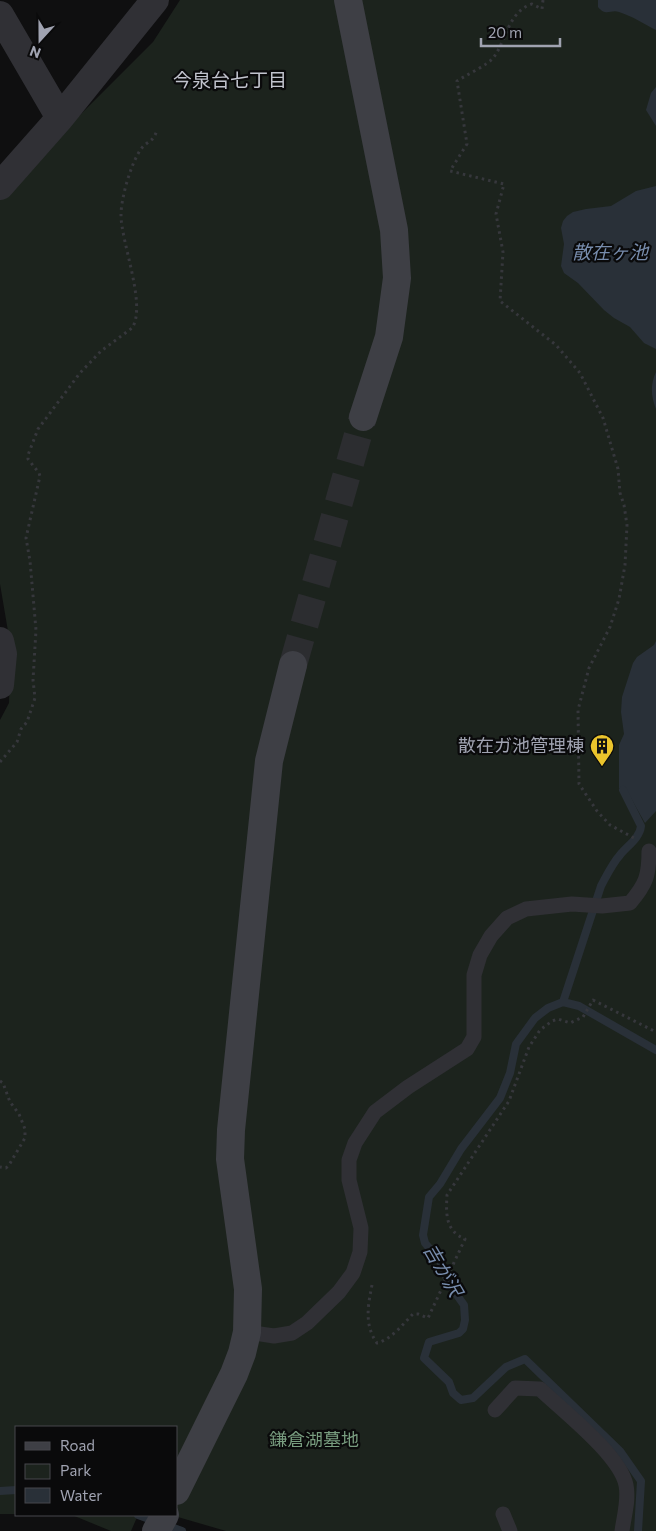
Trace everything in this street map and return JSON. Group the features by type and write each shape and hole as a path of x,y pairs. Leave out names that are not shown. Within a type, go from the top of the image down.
{"street":[{"path":"348,0 394,230 397,278 389,337 363,416"},
{"path":"0,186 60,118 151,2"},
{"path":"0,15 60,118"},
{"path":"0,641 3,654 0,685"},
{"path":"178,1487 234,1374 247,1332 248,1290 230,1159 231,1130 269,761 293,666"},
{"path":"156,1531 164,1516"}],"lane":[{"path":"247,1332 274,1336 292,1332 307,1323 339,1292 353,1273 360,1252 361,1228 349,1180 349,1160 355,1144 375,1112 408,1087 467,1049 474,1037 474,974 480,955 491,936 507,918 526,909 572,904 602,906 630,903 644,884 649,873 649,851"},
{"path":"495,1410 515,1388 540,1389 590,1436 621,1471 626,1485 627,1498 622,1531"},
{"path":"503,1514 510,1531"}],"path":[{"path":"543,0 542,9 532,4 524,7 513,19 493,58 457,80 467,144 450,171 504,184 496,214 503,252 500,301 556,345 580,372 603,418 613,447 627,525 626,550 619,598 610,627 589,668 578,710 579,784 597,812 610,825 634,838 649,851"},
{"path":"0,762 17,742 21,729 27,722 35,698 33,680 36,630 26,538 40,476 28,459 28,455 38,429 80,373 132,328 135,323 136,299 121,215 123,197 125,186 141,149 152,142 157,130"},
{"path":"372,1283 368,1310 369,1324 372,1336 377,1343 383,1341 413,1314 428,1318 465,1239 455,1235 449,1225 446,1212 447,1195 509,1101 529,1047 540,1030 558,1019 570,1023 583,1017 593,1000 656,1032"},
{"path":"0,1081 3,1083 10,1102 23,1122 25,1130 25,1138 10,1165 6,1168 0,1167"}],"green space":[{"name":"鎌倉湖墓地","path":"180,0 656,0 656,1531 226,1531 174,1516 178,1516 178,1426 15,1426 15,1514 0,1514 0,720 9,703 11,649 0,584 0,195 153,42"},
{"path":"74,1516 138,1516 131,1531 111,1531"}],"water":[{"path":"598,0 656,0 656,30 616,11 604,12 598,7"},
{"path":"656,87 656,126 646,110 651,93"},
{"name":"散在ヶ池","path":"656,186 656,349 644,343 630,327 604,310 578,283 564,273 561,266 564,244 561,228 563,221 573,212 611,206 636,191"},
{"path":"656,372 656,409 652,391"},
{"path":"656,641 656,811 645,823 628,793 619,788 619,745 624,734 621,712 622,697 633,663 637,657 654,645"}],"waterway":[{"path":"563,1002 601,886 614,862 636,838 640,830 641,826 623,790"},
{"name":"吉が沢","path":"638,1531 641,1481 620,1451 525,1359 506,1367 473,1398 461,1400 453,1393 449,1382 424,1358 429,1342 459,1333 463,1329 465,1320 464,1305 449,1284 440,1261 425,1243 423,1235 429,1197 440,1184 461,1149 500,1098 510,1073 516,1044 535,1018 548,1008 563,1002 579,1006 656,1050"},
{"path":"0,1491 15,1490"},
{"path":"141,1516 182,1531"}],"tunnel":[{"path":"293,665 363,417"}],"place":[{"name":"散在ガ池管理棟","path":"602,767"}],"district":[{"name":"今泉台七丁目","path":"230,80"}]}
